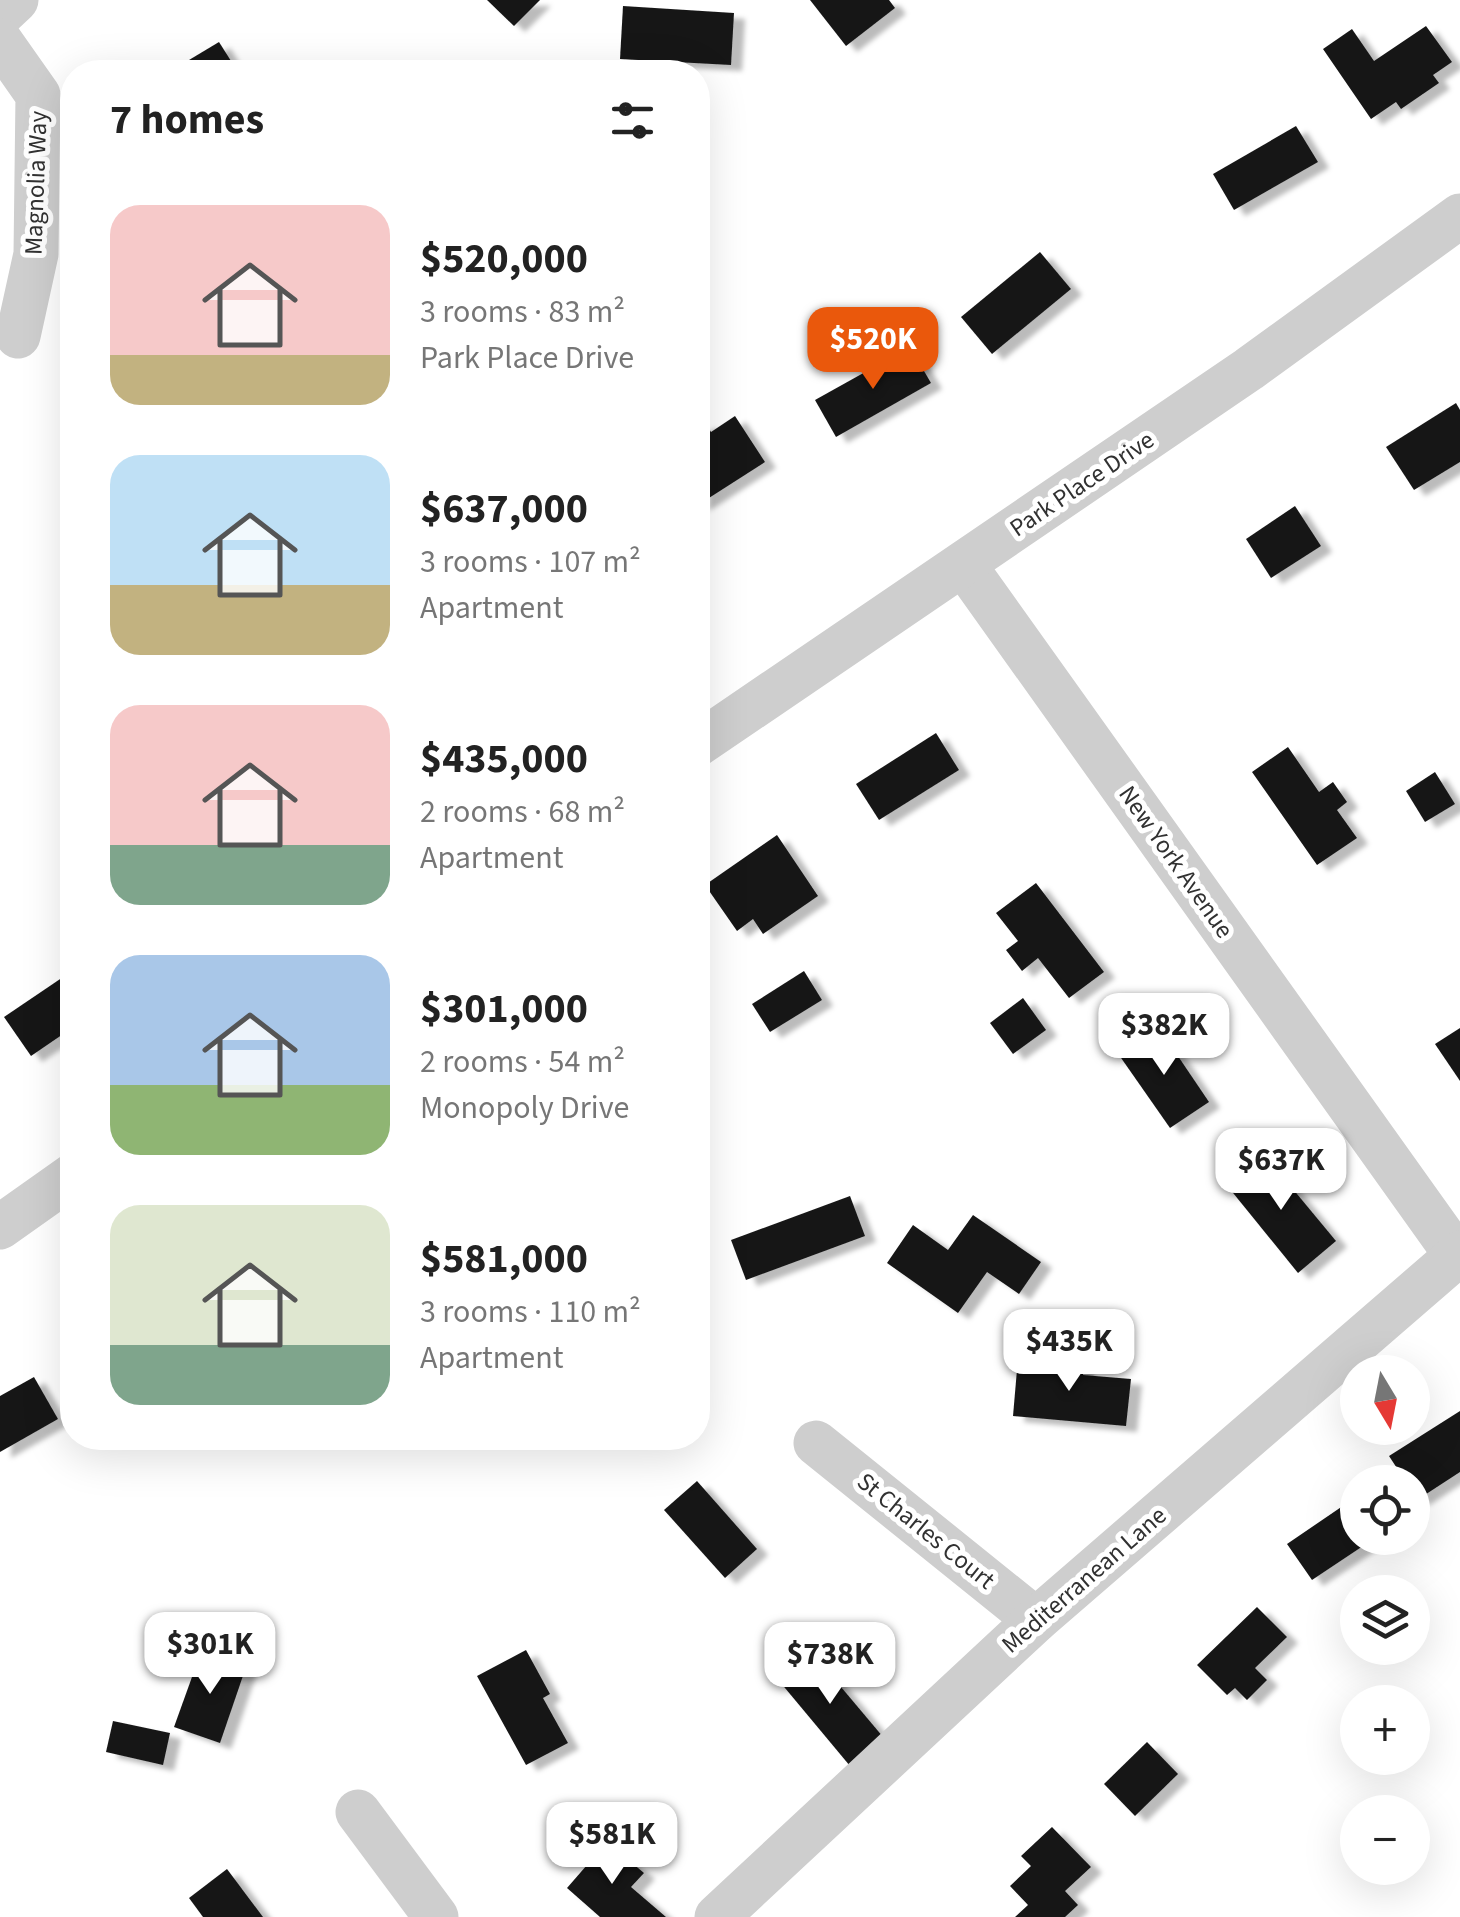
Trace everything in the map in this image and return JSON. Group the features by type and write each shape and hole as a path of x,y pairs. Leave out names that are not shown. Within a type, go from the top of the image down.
{"street":[{"path":"0,15 16,0"},
{"name":"Magnolia Way","path":"0,41 38,95 36,254 18,336"},
{"name":"Park Place Drive","path":"710,736 1250,369 1460,216"},
{"name":"New York Avenue","path":"964,565 1458,1255"},
{"path":"0,1227 60,1184"},
{"name":"Mediterranean Lane","path":"717,1917 1036,1620 1458,1255"},
{"name":"St Charles Court","path":"816,1443 1036,1620"},
{"path":"358,1812 436,1917"}],"building":[{"path":"487,0 540,0 514,26"},
{"path":"810,0 889,0 895,8 846,46"},
{"path":"623,6 734,13 731,65 710,64 710,60 620,59"},
{"path":"1426,26 1452,62 1433,75 1439,83 1401,109 1396,102 1371,119 1323,49 1352,29 1374,61"},
{"path":"219,42 230,60 189,60"},
{"path":"1296,126 1318,162 1234,210 1213,174"},
{"path":"1040,252 1071,289 992,354 961,317"},
{"path":"910,347 931,383 836,437 815,400"},
{"path":"1456,403 1460,410 1460,462 1414,490 1386,447"},
{"path":"735,416 765,462 710,497 710,430"},
{"path":"1295,506 1321,546 1271,578 1246,539"},
{"path":"936,733 959,770 879,820 856,784"},
{"path":"1288,747 1319,792 1333,782 1347,802 1337,810 1357,838 1317,865 1252,772"},
{"path":"1435,772 1455,804 1425,822 1406,791"},
{"path":"777,835 818,896 763,934 753,919 737,931 710,892 710,882"},
{"path":"1036,883 1104,972 1069,998 1038,958 1022,971 1006,950 1018,941 996,913"},
{"path":"804,971 822,1000 770,1032 752,1004"},
{"path":"60,979 60,1036 31,1056 4,1017"},
{"path":"1023,998 1046,1030 1013,1054 990,1023"},
{"path":"1159,1028 1209,1102 1170,1128 1119,1055"},
{"path":"1460,1028 1460,1081 1435,1044"},
{"path":"1263,1153 1336,1241 1298,1273 1225,1183"},
{"path":"850,1196 865,1236 746,1280 731,1240"},
{"path":"973,1215 1041,1262 1019,1294 987,1272 958,1313 887,1263 913,1225 948,1250"},
{"path":"1018,1358 1084,1364 1083,1375 1131,1379 1126,1426 1013,1416"},
{"path":"34,1377 58,1419 0,1452 0,1396"},
{"path":"1460,1411 1460,1472 1430,1492 1430,1465 1395,1465 1389,1456 1406,1445 1430,1445 1430,1430"},
{"path":"697,1481 757,1549 725,1578 664,1510"},
{"path":"1340,1508 1340,1555 1350,1555 1312,1580 1287,1544"},
{"path":"1257,1607 1287,1637 1255,1668 1267,1680 1247,1700 1235,1688 1227,1695 1197,1665"},
{"path":"804,1643 889,1744 855,1772 770,1670"},
{"path":"526,1650 550,1694 543,1698 568,1743 526,1765 477,1676"},
{"path":"201,1652 246,1667 220,1743 174,1727"},
{"path":"113,1721 170,1733 163,1765 106,1752"},
{"path":"1147,1742 1178,1774 1135,1816 1104,1784"},
{"path":"1052,1827 1091,1867 1065,1891 1078,1905 1065,1917 1015,1917 1028,1905 1010,1886 1031,1866 1021,1856"},
{"path":"607,1842 644,1873 631,1887 666,1917 600,1917 567,1888"},
{"path":"227,1869 263,1917 203,1917 189,1898"}]}
